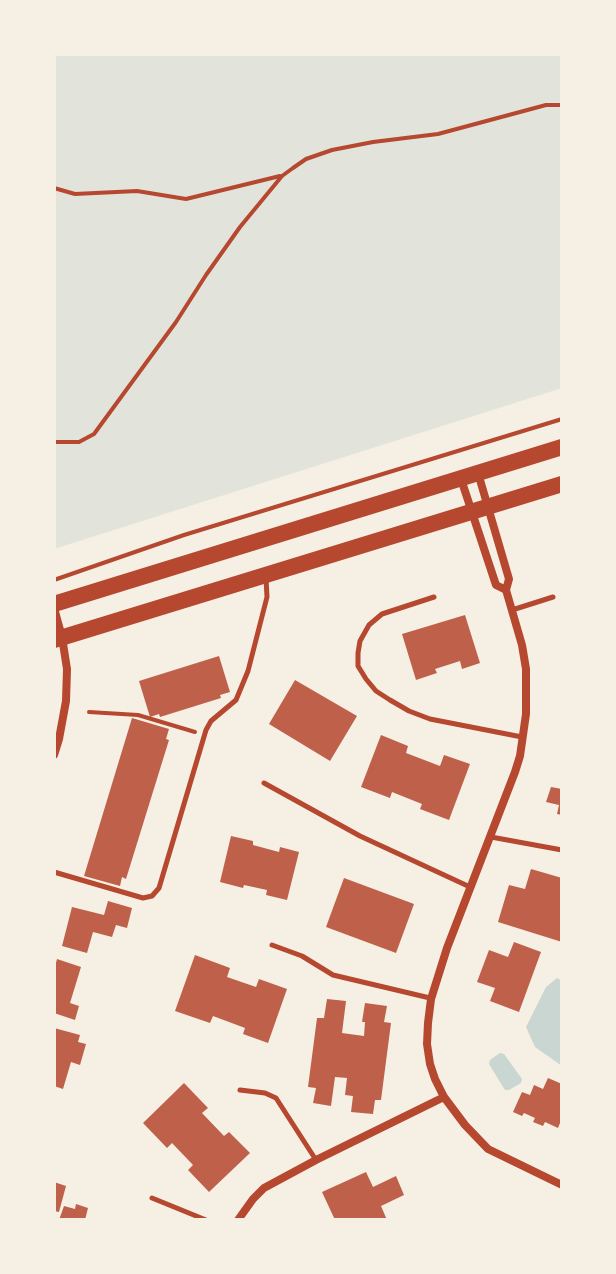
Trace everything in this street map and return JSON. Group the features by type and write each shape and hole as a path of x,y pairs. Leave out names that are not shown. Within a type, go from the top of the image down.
{"main road":[{"path":"54,606 562,447"},
{"path":"58,638 562,484"}],"street":[{"path":"478,473 509,579 506,590 526,669 526,714 515,772 447,948 431,999 427,1044 430,1064 444,1097 465,1125 488,1149 562,1185"},
{"path":"460,478 496,585 506,590"},
{"path":"54,606 58,638 67,669 66,701 54,755"},
{"path":"238,1220 264,1188 444,1097"}],"lane":[{"path":"54,872 143,898 152,896 159,888 205,735 211,721 236,700 248,671 267,597 266,576"},
{"path":"434,597 382,614 369,625 360,641 358,653 358,666 366,679 376,691 390,700 430,719 523,737"},
{"path":"512,610 553,597"},
{"path":"264,783 360,836 471,887"},
{"path":"491,837 562,850"},
{"path":"272,945 302,956 341,977 431,999"},
{"path":"240,1090 265,1093 276,1098 316,1160"},
{"path":"152,1198 206,1220"}],"path":[{"path":"54,442 79,442 94,434 176,322 240,227 282,176 306,159 332,150 438,134 546,105 562,105"},
{"path":"54,188 75,194 137,191 186,199 282,176"},
{"path":"54,580 184,535 562,419"},
{"path":"89,712 138,715 205,735"}],"shaded area":[{"path":"54,54 562,54 562,388 54,549"},
{"path":"557,978 562,981 562,1066 535,1047 526,1027 546,987"},
{"path":"500,1053 504,1054 522,1079 521,1083 509,1090 505,1090 489,1064"}],"building":[{"path":"465,615 480,663 462,669 460,661 435,669 437,673 416,680 402,634"},
{"path":"219,656 230,692 220,695 221,698 160,717 159,714 150,717 139,681"},
{"path":"295,680 357,716 330,761 269,724"},
{"path":"132,718 169,729 166,739 169,740 126,879 122,877 120,886 84,876"},
{"path":"381,735 408,746 406,753 440,766 444,755 470,764 449,820 420,809 422,804 392,792 390,798 361,787"},
{"path":"551,787 562,789 562,815 557,814 559,805 546,802"},
{"path":"231,836 279,852 280,847 299,852 287,900 266,895 267,890 220,882"},
{"path":"531,869 562,878 562,942 498,922 509,885 525,889"},
{"path":"344,878 414,904 396,953 326,927"},
{"path":"108,901 132,908 127,928 116,925 112,937 93,932 87,953 62,946 72,907 104,915"},
{"path":"514,942 541,952 519,1012 490,1001 495,988 477,982 489,950 508,957"},
{"path":"195,955 230,968 227,977 256,987 259,979 287,989 268,1043 243,1034 245,1028 213,1016 210,1023 175,1011"},
{"path":"57,959 81,967 70,1003 79,1006 75,1020 54,1013"},
{"path":"327,999 346,1001 342,1033 364,1036 365,1022 362,1022 365,1003 387,1006 384,1022 391,1023 381,1100 375,1100 373,1114 351,1112 353,1096 345,1095 347,1078 335,1077 331,1106 313,1103 316,1088 308,1087 317,1018 324,1018"},
{"path":"54,1028 80,1035 78,1042 86,1044 80,1065 71,1062 63,1089 54,1086"},
{"path":"548,1078 562,1084 562,1118 558,1128 545,1122 543,1126 533,1122 535,1118 513,1112 522,1092 530,1095 534,1085 543,1089"},
{"path":"184,1083 208,1108 202,1113 224,1136 229,1132 250,1153 209,1192 188,1170 193,1165 172,1143 167,1148 143,1123"},
{"path":"366,1172 373,1187 396,1176 404,1195 381,1206 387,1220 335,1220 322,1192"},
{"path":"54,1182 66,1186 59,1212 54,1211"},
{"path":"76,1204 88,1208 85,1220 59,1220 64,1206 75,1209"}]}
